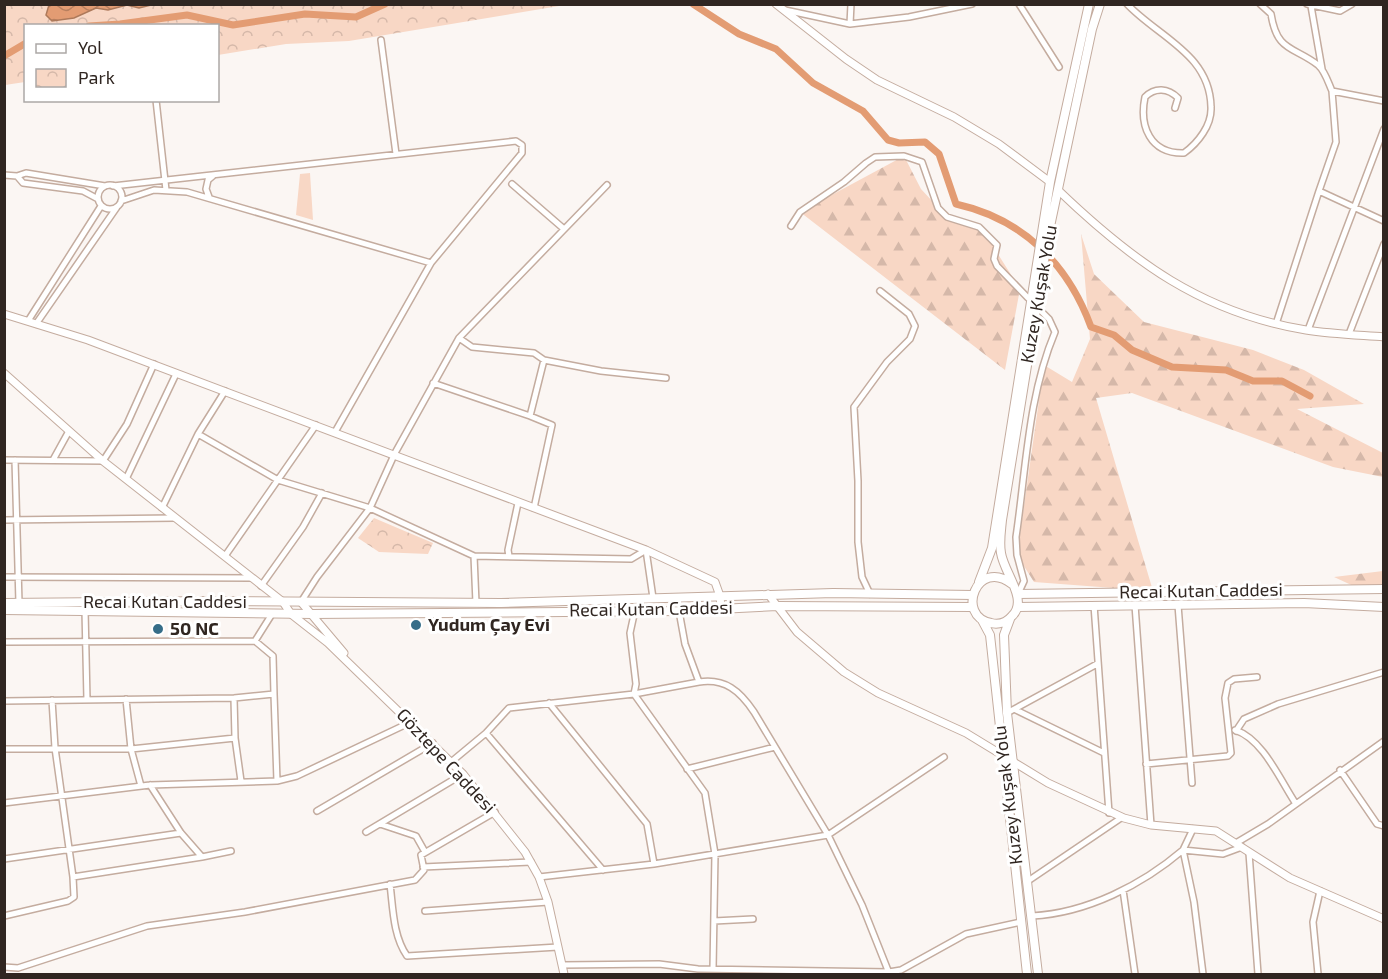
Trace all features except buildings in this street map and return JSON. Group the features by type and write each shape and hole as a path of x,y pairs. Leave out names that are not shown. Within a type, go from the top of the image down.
{"main road":[{"name":"Kuzey Kuşak Yolu","path":"1045,233 1058,190 1092,29 1100,4"},
{"name":"Kuzey Kuşak Yolu","path":"979,584 992,548 1045,233 1050,182 1088,5"},
{"name":"Kuzey Kuşak Yolu","path":"1012,584 1000,550 1002,520 1040,264"},
{"path":"992,577 1006,579 1012,584 1018,594 1018,607 1010,619 995,624 981,619 973,608 973,595 979,584 992,577"},
{"name":"Recai Kutan Caddesi","path":"1018,594 1383,589"},
{"name":"Recai Kutan Caddesi","path":"4,603 476,603 577,602 768,594 973,595"},
{"name":"Recai Kutan Caddesi","path":"1018,607 1304,603 1383,607"},
{"name":"Recai Kutan Caddesi","path":"4,610 312,614 679,611 777,606 973,608"},
{"name":"Kuzey Kuşak Yolu","path":"981,619 990,635 1027,975"},
{"name":"Kuzey Kuşak Yolu","path":"1010,619 1004,635 1012,712 1013,764 1038,975"}],"street":[{"path":"776,4 861,69 954,117 999,144 1050,182"},
{"path":"850,24 851,4"},
{"path":"785,10 850,24 909,17 972,4"},
{"path":"1019,4 1059,67"},
{"path":"1127,4 1195,62 1208,86 1212,114 1199,138 1184,153 1159,148 1144,129 1143,106 1145,97 1152,91 1160,90 1174,94 1178,98 1175,108"},
{"path":"1260,4 1271,14 1274,31 1287,48 1318,66 1322,71 1332,91 1336,142 1289,278 1276,324"},
{"path":"1322,71 1309,5 1340,10 1352,4"},
{"path":"381,40 396,154"},
{"path":"1332,91 1383,101"},
{"path":"156,102 165,160 166,190"},
{"path":"1308,330 1383,129"},
{"path":"4,175 26,174 112,186 516,141 522,145 522,153 432,263 335,432"},
{"path":"792,226 800,212 875,157 913,158 922,162 928,174 938,208 947,217 979,226 991,236 997,245 994,259 997,266 1028,298"},
{"path":"209,197 206,189 208,180 216,174"},
{"path":"16,176 23,183 83,191 110,209 144,192 166,190 209,197 314,231 432,263"},
{"path":"512,184 564,229"},
{"path":"301,602 317,577 370,508 395,453 459,338 608,185"},
{"path":"28,321 99,202 99,192 105,186"},
{"path":"36,324 119,204 119,190 112,186"},
{"path":"1058,190 1118,245 1173,284 1215,305 1276,324 1308,330 1383,337"},
{"path":"1319,191 1383,220"},
{"path":"1350,334 1383,244"},
{"path":"870,594 862,578 858,542 858,481 854,407 887,362 910,339 915,326 909,314 880,291"},
{"path":"1018,594 1024,581 1017,555 1016,537 1031,425 1044,365 1055,332 1049,319 1038,308"},
{"path":"4,314 154,364 395,453 518,503 646,550 715,582 720,596 720,608"},
{"path":"459,338 472,347 534,353 543,360 666,378"},
{"path":"530,416 543,360"},
{"path":"103,461 127,424 154,364"},
{"path":"4,373 103,461 283,602 291,614 328,644 364,678"},
{"path":"126,479 176,374"},
{"path":"434,383 552,425 534,508"},
{"path":"162,508 198,434 225,391"},
{"path":"225,556 316,425"},
{"path":"53,460 69,431"},
{"path":"198,434 278,480 370,508 474,556 631,559 646,550"},
{"path":"4,460 103,461"},
{"path":"15,460 20,603"},
{"path":"261,586 303,527 322,493"},
{"path":"509,556 508,550 518,503"},
{"path":"4,520 176,518"},
{"path":"646,550 653,598"},
{"path":"474,556 476,603"},
{"path":"4,577 252,578"},
{"path":"768,594 796,632 844,672 878,693 966,733 1013,764 1109,814 1151,825 1216,831 1290,878 1383,919"},
{"name":"Göztepe Caddesi","path":"301,602 364,678 463,774 495,812 531,862 549,902 564,975"},
{"path":"1094,605 1109,814"},
{"path":"1135,605 1151,825"},
{"path":"1178,605 1192,783"},
{"path":"85,610 87,700"},
{"path":"635,610 630,633 636,684 634,694 705,793 715,854 713,969"},
{"path":"679,611 686,644 699,682"},
{"path":"255,641 272,614"},
{"path":"4,642 255,641 273,656 277,781"},
{"path":"1012,712 1097,664"},
{"path":"1233,730 1244,719 1278,704 1383,672"},
{"path":"1146,764 1228,756 1231,753 1233,730 1226,698 1228,683 1234,679 1257,677"},
{"path":"451,762 486,733 509,708 634,694 699,682 720,682 743,695 828,835 862,905 889,974"},
{"path":"4,700 234,698 273,694"},
{"path":"234,698 235,738 241,781"},
{"path":"126,699 132,749 141,786"},
{"path":"4,916 68,901 74,897 70,848 55,748 52,700"},
{"path":"549,702 647,824 654,864"},
{"path":"1012,712 1104,753"},
{"path":"4,803 150,785 277,781 297,776 411,722"},
{"path":"1233,730 1257,745 1296,804"},
{"path":"486,733 603,870"},
{"path":"4,749 132,749 235,738"},
{"path":"1183,850 1223,854 1239,845 1383,741"},
{"path":"317,811 433,743"},
{"path":"687,769 775,747"},
{"path":"539,877 654,864 828,835 944,758"},
{"path":"1340,770 1377,824 1383,826"},
{"path":"366,832 463,774"},
{"path":"150,785 181,832 202,857"},
{"path":"10,975 7,967 18,968 69,949 147,926 257,910 415,880 424,870 421,855 495,812"},
{"path":"1028,881 1121,818"},
{"path":"380,824 416,836 425,852"},
{"path":"1032,916 1052,915 1077,908 1123,890 1156,873 1183,850 1193,829"},
{"path":"4,859 181,832"},
{"path":"1183,850 1194,902 1203,975"},
{"path":"73,877 231,851"},
{"path":"1249,853 1258,975"},
{"path":"423,867 531,862"},
{"path":"390,884 396,927 401,947 407,956 558,947"},
{"path":"1123,890 1135,975"},
{"path":"1318,975 1313,922 1320,891"},
{"path":"425,911 549,902"},
{"path":"714,921 753,919"},
{"path":"562,965 668,965 751,972 889,974 901,970 966,934 1022,922"},
{"path":"667,975 668,965"}],"green space":[{"path":"5,5 565,5 349,41 286,44 219,55 219,24 24,24 24,82 5,85"},
{"path":"904,156 921,189 947,217 991,236 996,251 1020,289 1005,370 800,212"},
{"path":"310,173 313,220 296,215 300,174"},
{"path":"1081,234 1094,274 1144,322 1253,350 1304,370 1364,404 1297,409 1383,453 1383,477 1333,467 1132,393 1096,398 1153,591 1034,582 1017,555 1044,365 1072,382 1090,339"},
{"path":"374,518 433,543 428,554 379,552 358,538"},
{"path":"1383,571 1383,586 1360,589 1334,577"}],"water":[{"path":"49,4 151,5 139,8 127,5 108,10 96,8 74,18 52,21 46,15"}],"waterway":[{"path":"120,24 187,15 233,25 305,14 356,17 385,4"},
{"path":"693,4 739,34 776,49 813,83 863,111 888,140 899,143 925,142 939,154 956,204 1002,221 1022,233 1040,248 1070,283 1091,327 1114,335 1132,350 1172,367 1226,370 1253,381 1282,381 1310,396"},
{"path":"4,56 24,44"}],"place":[{"name":"Yudum Çay Evi","path":"416,625"},
{"name":"50 NC","path":"158,629"}]}
